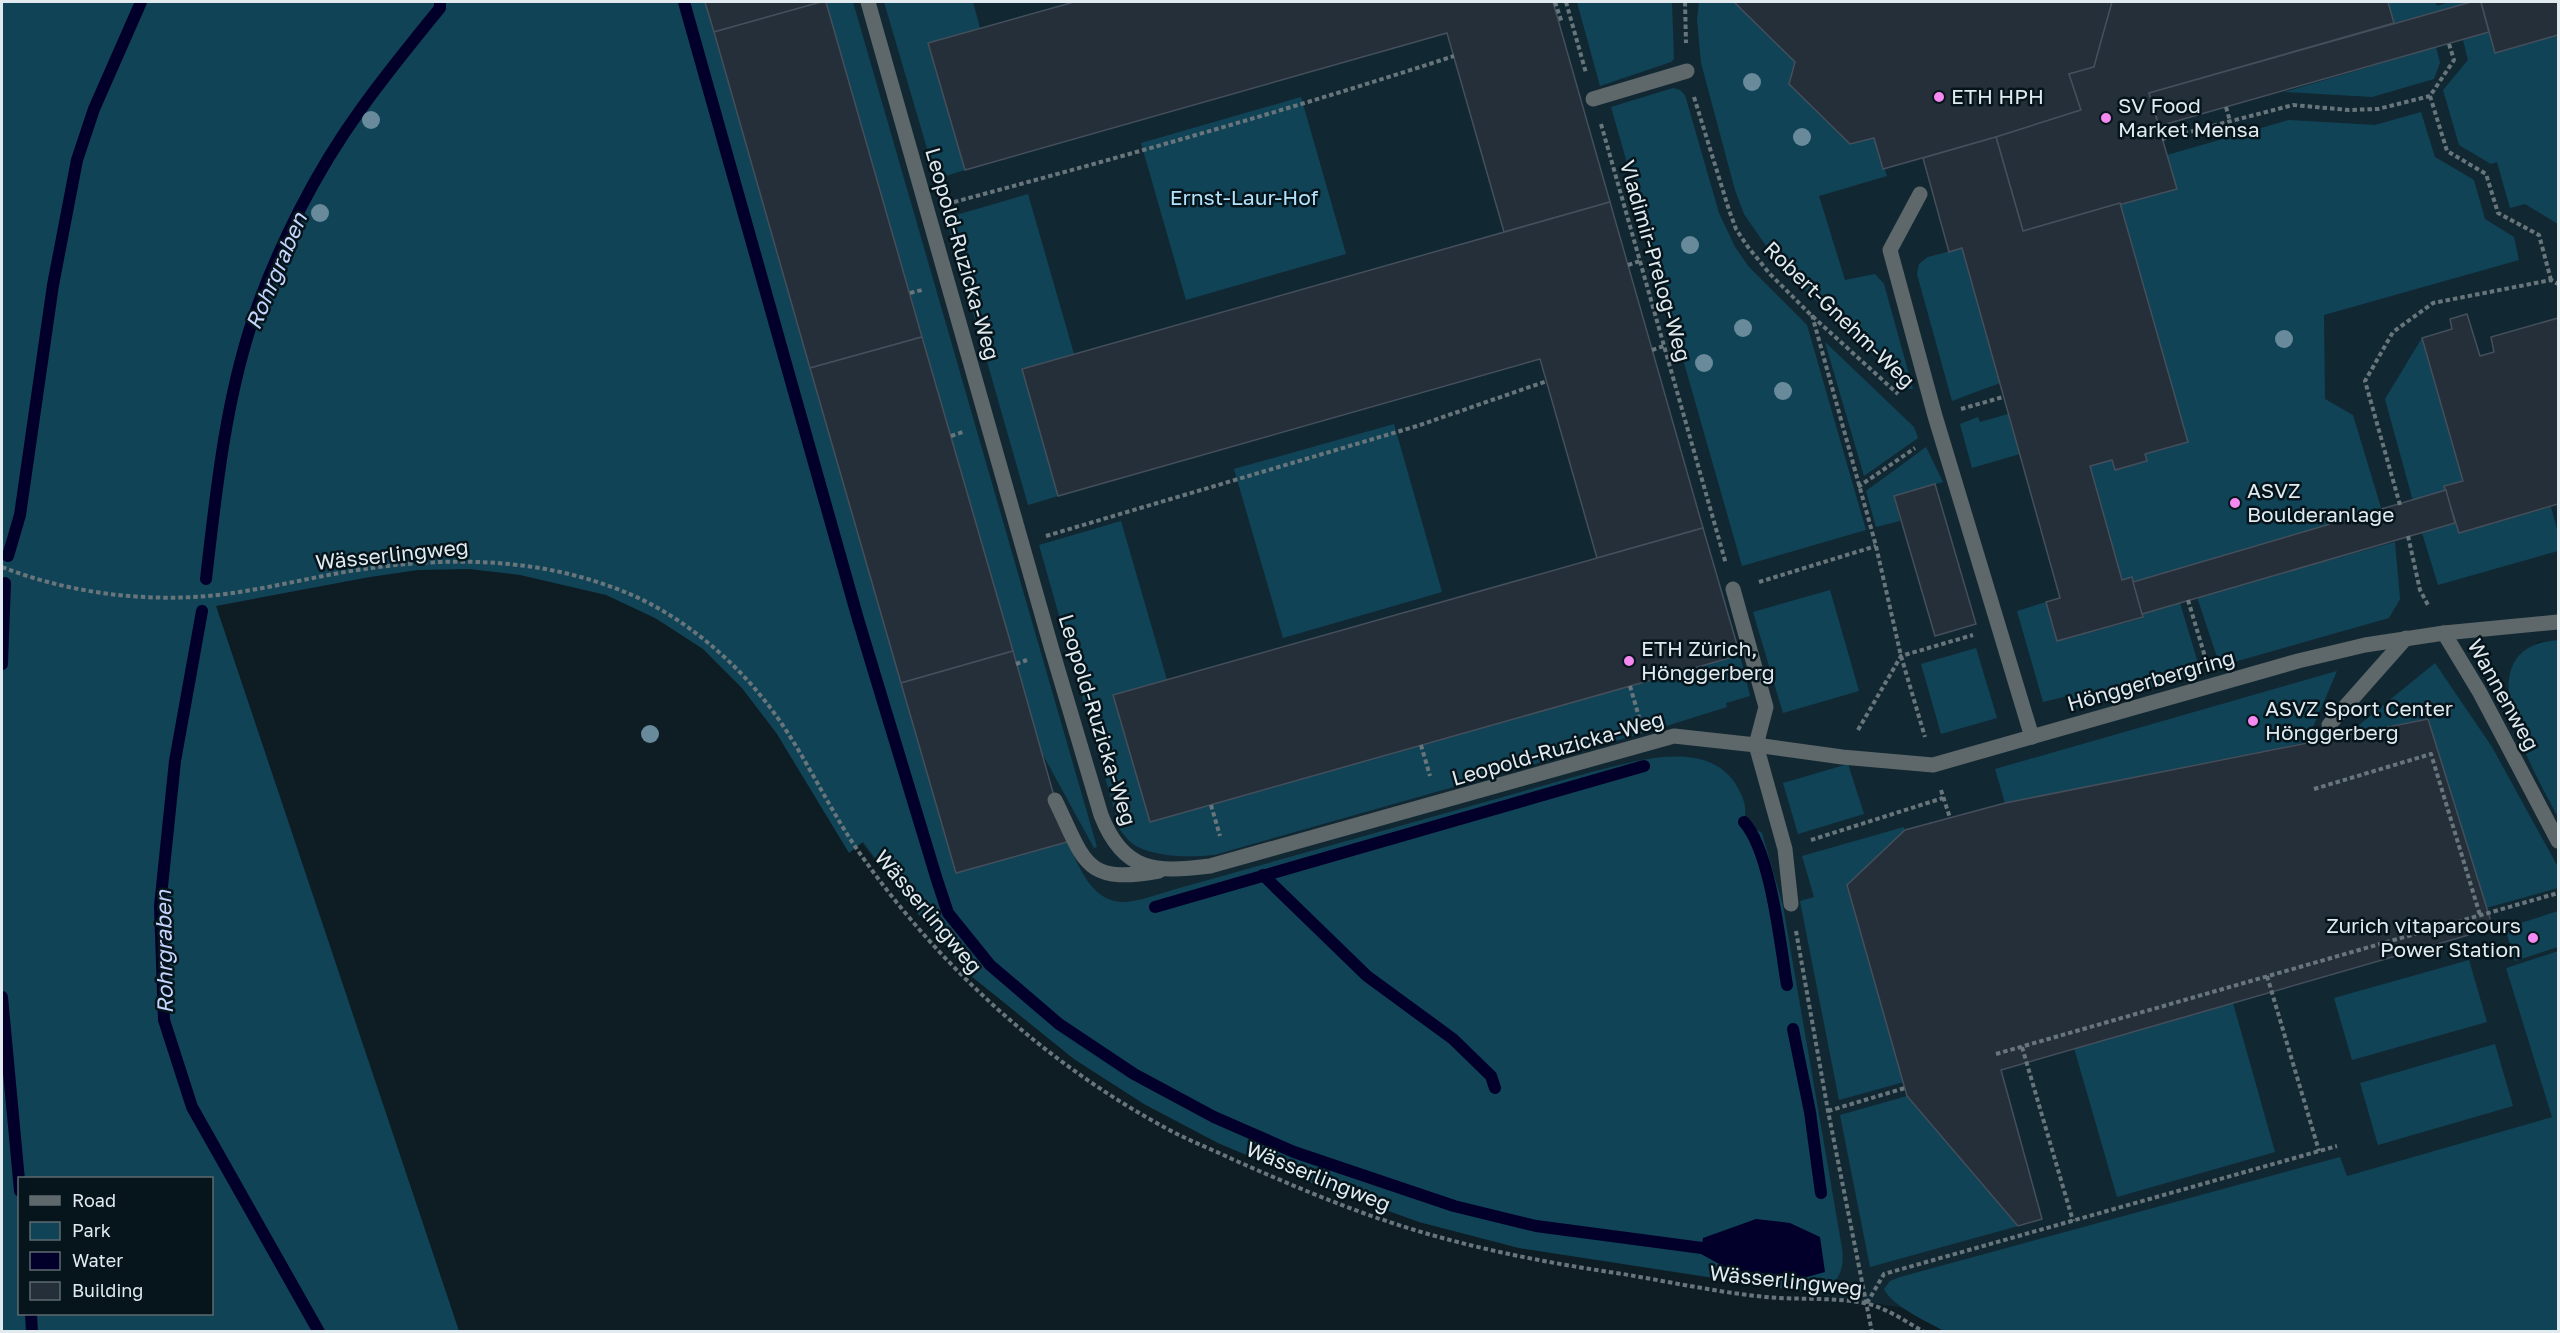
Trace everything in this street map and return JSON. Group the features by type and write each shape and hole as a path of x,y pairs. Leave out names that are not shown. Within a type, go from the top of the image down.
{"street":[{"name":"Leopold-Ruzicka-Weg","path":"868,2 1055,661 1109,835 1129,858 1142,864 1167,870 1227,862 1674,736 1756,745"},
{"path":"1593,99 1686,71"},
{"path":"1920,194 1890,250 1940,432 2032,737"},
{"path":"1733,589 1766,707 1756,745 1785,849 1791,904"},
{"name":"Hönggerbergring","path":"1756,745 1842,757 1933,765 2298,661 2365,645 2444,633 2559,622"},
{"name":"Wannenweg","path":"2444,633 2479,691 2559,841"},
{"path":"2329,725 2406,638"},
{"path":"1055,800 1089,865 1106,874 1114,875 1132,876 1167,870"}],"path":[{"path":"1555,2 1561,24 1571,20"},
{"name":"Vladimir-Prelog-Weg","path":"1566,2 1727,567"},
{"name":"Robert-Gnehm-Weg","path":"1685,2 1686,71 1736,229 1770,274 1811,315 1905,400"},
{"path":"2162,139 2293,105 2349,110 2378,109 2430,96 2454,60 2449,44"},
{"path":"927,209 1123,157 1324,98 1454,56"},
{"path":"2430,96 2447,151 2486,174 2498,213 2539,236 2551,280"},
{"path":"2226,107 2230,121"},
{"path":"1628,265 1640,261"},
{"path":"2400,505 2364,381 2393,332 2433,303 2551,280 2559,284"},
{"path":"1811,315 1876,546 1901,656 1933,765"},
{"path":"1653,350 1664,346"},
{"path":"1023,543 1417,426 1547,381"},
{"path":"1975,405 2003,397"},
{"path":"1858,487 1940,432"},
{"path":"2408,536 2420,590"},
{"path":"1733,589 1876,546"},
{"name":"Wässerlingweg","path":"2,567 79,590 151,597 208,596 371,568 428,562 495,561 570,574 633,595 689,629 714,648 762,696 861,856 918,929 973,989 1095,1086 1166,1128 1308,1193 1418,1231 1537,1261 1763,1296 1867,1303 1924,1332"},
{"path":"2188,600 2214,686"},
{"path":"1842,757 1901,656 2000,627"},
{"path":"1630,686 1641,724"},
{"path":"1421,745 1432,783"},
{"path":"2314,789 2432,754 2480,915"},
{"path":"1785,849 1943,798"},
{"path":"1211,805 1222,843"},
{"path":"1996,1054 2559,893"},
{"path":"1791,904 1828,1111 1872,1332"},
{"path":"2267,976 2319,1151"},
{"path":"2022,1047 2073,1221"},
{"path":"1828,1111 1905,1088"},
{"path":"1867,1303 1884,1274 2337,1146"}],"shaded area":[{"name":"ETH Zürich, Hönggerberg","path":"447,2 2558,2 2558,640 2537,642 2508,693 2520,742 2558,817 2558,951 2506,968 2553,1117 2191,1221 1944,1331 1905,1308 1519,1248 1419,1222 1314,1184 1218,1143 1144,1104 1074,1059 971,976 902,895 683,612"}],"green space":[{"path":"2,2 705,2 956,873 1067,842 1081,871 1093,888 1110,900 1134,901 1595,771 1631,762 1670,757 1689,757 1707,761 1722,769 1735,783 1744,802 1744,822 1762,833 1783,906 1843,1256 1839,1276 1819,1294 1519,1248 1419,1222 1314,1184 1218,1143 1144,1104 1074,1059 971,976 902,895 863,842 849,853 777,734 742,688 703,649 655,618 606,595 520,575 469,569 418,570 216,606 459,1331 2,1332"},
{"path":"826,2 853,2 1097,847 1094,848 1042,753"},
{"path":"884,2 973,2 980,28 928,43 965,170 936,179"},
{"path":"1577,2 1672,2 1674,59 1600,86"},
{"path":"1699,2 1734,2 1795,62 1789,84 1850,144 1874,138 1887,176 1819,196 1845,280 1875,274 1884,284 1913,389 1909,389 1780,266 1744,214 1735,190 1701,63 1697,19"},
{"path":"2388,2 2435,2 2437,6 2449,2 2471,2 2394,23"},
{"path":"2489,32 2496,53 2558,35 2558,224 2525,204 2510,208 2497,162 2491,164 2459,145 2443,90 2468,60 2463,40"},
{"path":"2436,47 2440,63 2434,79 2372,97 2284,92"},
{"path":"1673,88 1685,95 1719,213 1735,247 1749,267 1807,325 1866,530 1742,566 1611,107"},
{"name":"Ernst-Laur-Hof","path":"1301,97 1346,254 1186,300 1141,143"},
{"path":"2421,112 2435,157 2474,180 2485,219 2514,237 2519,260 2324,315 2325,399 2353,415 2382,511 2133,582 2122,580 2090,466 2112,460 2115,470 2147,461 2145,454 2188,442 2120,203 2176,189 2167,155 2289,120 2375,125"},
{"path":"1028,194 1074,354 1022,369 1058,496 1028,505 946,218"},
{"path":"1962,248 2000,383 1952,401 1917,274 1919,264 1928,257"},
{"path":"2422,338 2463,481 2444,486 2446,490 2413,501 2385,399"},
{"path":"1825,342 1914,427 1918,438 1864,476"},
{"path":"2008,414 2020,454 1972,468 1960,424 1978,417 1980,422"},
{"path":"1394,424 1442,592 1283,638 1234,469"},
{"path":"1926,447 1943,482 1894,496 1900,521 1876,527 1866,491"},
{"path":"2551,507 2558,533 2558,551 2438,585 2422,533 2455,523 2460,533"},
{"path":"1121,521 1167,680 1740,655 1750,696 1726,703 1727,707 1644,733 1214,855 1176,856 1147,851 1133,844 1120,830 1039,545"},
{"path":"2395,542 2400,599 2389,618 2220,666 2197,597"},
{"path":"1830,590 1859,691 1783,713 1753,612"},
{"path":"2046,602 2058,641 2143,618 2142,614 2180,603 2201,673 2076,709 2072,695 2043,702 2017,611"},
{"path":"2558,640 2558,817 2522,743 2512,714 2509,687 2513,664 2529,648"},
{"path":"1976,648 1997,718 1941,734 1921,664"},
{"path":"2435,663 2492,747 2558,867 2558,888 2486,908 2428,719 2348,734"},
{"path":"2337,671 2313,727 2332,737 2005,803 1995,769"},
{"path":"1848,764 1864,814 1798,834 1783,783"},
{"path":"1904,827 1904,1082 1839,1100 1800,901 1814,897 1802,856"},
{"name":"Zurich vitaparcours Power Station","path":"2558,911 2558,947 2515,961 2505,928"},
{"path":"2558,951 2558,1331 1944,1331 1902,1307 1884,1289 1890,1281 1900,1277 2340,1157 2347,1176 2552,1117 2506,968"},
{"path":"2469,960 2487,1022 2352,1060 2334,998"},
{"path":"2233,1003 2275,1152 2117,1197 2074,1048"},
{"path":"2495,1044 2513,1106 2378,1145 2360,1083"},
{"path":"1907,1096 2018,1226 1870,1267 1840,1115"}],"water":[{"path":"1756,1219 1790,1223 1820,1237 1825,1272 1807,1277 1732,1271 1701,1254 1703,1238"}],"building":[{"path":"705,2 821,2 714,32"},
{"path":"826,2 922,337 810,368 714,32"},
{"path":"1074,2 1553,2 1610,202 1504,232 1447,33 965,170 928,43"},
{"name":"ETH HPH","path":"1734,2 2112,2 2094,67 2069,74 2081,110 1883,169 1874,138 1850,144 1789,84 1795,62"},
{"name":"SV Food Market Mensa","path":"2112,2 2388,2 2394,23 2149,93 2177,189 2023,231 1996,137 2081,110 2069,74 2094,67"},
{"path":"2471,2 2481,2 2489,32 2159,126 2149,93"},
{"path":"2481,2 2558,2 2558,35 2495,53"},
{"path":"1996,137 2023,231 2120,203 2188,442 2145,454 2147,461 2115,470 2112,460 2090,466 2122,580 2132,577 2143,617 2057,641 2046,602 2060,598 1962,248 1949,252 1923,158"},
{"path":"1610,202 1703,528 1597,558 1540,359 1058,496 1022,369"},
{"path":"2467,314 2480,356 2494,352 2491,337 2558,318 2558,504 2459,533 2444,486 2463,481 2422,338 2452,329 2450,319"},
{"path":"922,337 1013,651 901,683 810,368"},
{"path":"1935,484 1976,624 1935,636 1894,496"},
{"path":"2446,490 2455,523 2142,614 2133,582"},
{"path":"1703,528 1740,655 1150,822 1113,695"},
{"path":"1013,651 1067,842 956,873 901,683"},
{"path":"2428,719 2493,928 2001,1070 2042,1219 2018,1226 1907,1096 1847,885 1905,830 2005,803"}],"waterway":[{"name":"Rohrgraben","path":"8,556 20,515 53,285 77,160 94,109 141,2"},
{"name":"Rohrgraben","path":"206,579 228,415 243,351 274,264 314,183 344,133 370,96 440,8 440,2"},
{"path":"684,2 858,619 937,880 948,913 990,965 1059,1024 1134,1074 1214,1117 1294,1152 1454,1206 1536,1226 1702,1248"},
{"name":"Rohrgraben","path":"2,664 5,583"},
{"name":"Rohrgraben","path":"202,611 175,761 160,906 164,1020 192,1107 319,1332"},
{"path":"1155,907 1644,766"},
{"path":"1744,822 1753,836 1768,876 1787,985"},
{"path":"1263,875 1367,976 1453,1039 1491,1076 1495,1088"},
{"name":"Rohrgraben","path":"2,997 19,1177"},
{"path":"1793,1029 1810,1112 1821,1193"},
{"name":"Rohrgraben","path":"31,1315 32,1332"}],"place":[{"name":"ETH HPH","path":"1939,97"},
{"name":"SV Food Market Mensa","path":"2106,118"},
{"name":"ASVZ Boulderanlage","path":"2235,503"},
{"name":"ETH Zürich, Hönggerberg","path":"1629,661"},
{"name":"ASVZ Sport Center Hönggerberg","path":"2253,721"},
{"name":"Zurich vitaparcours Power Station","path":"2533,938"}]}
